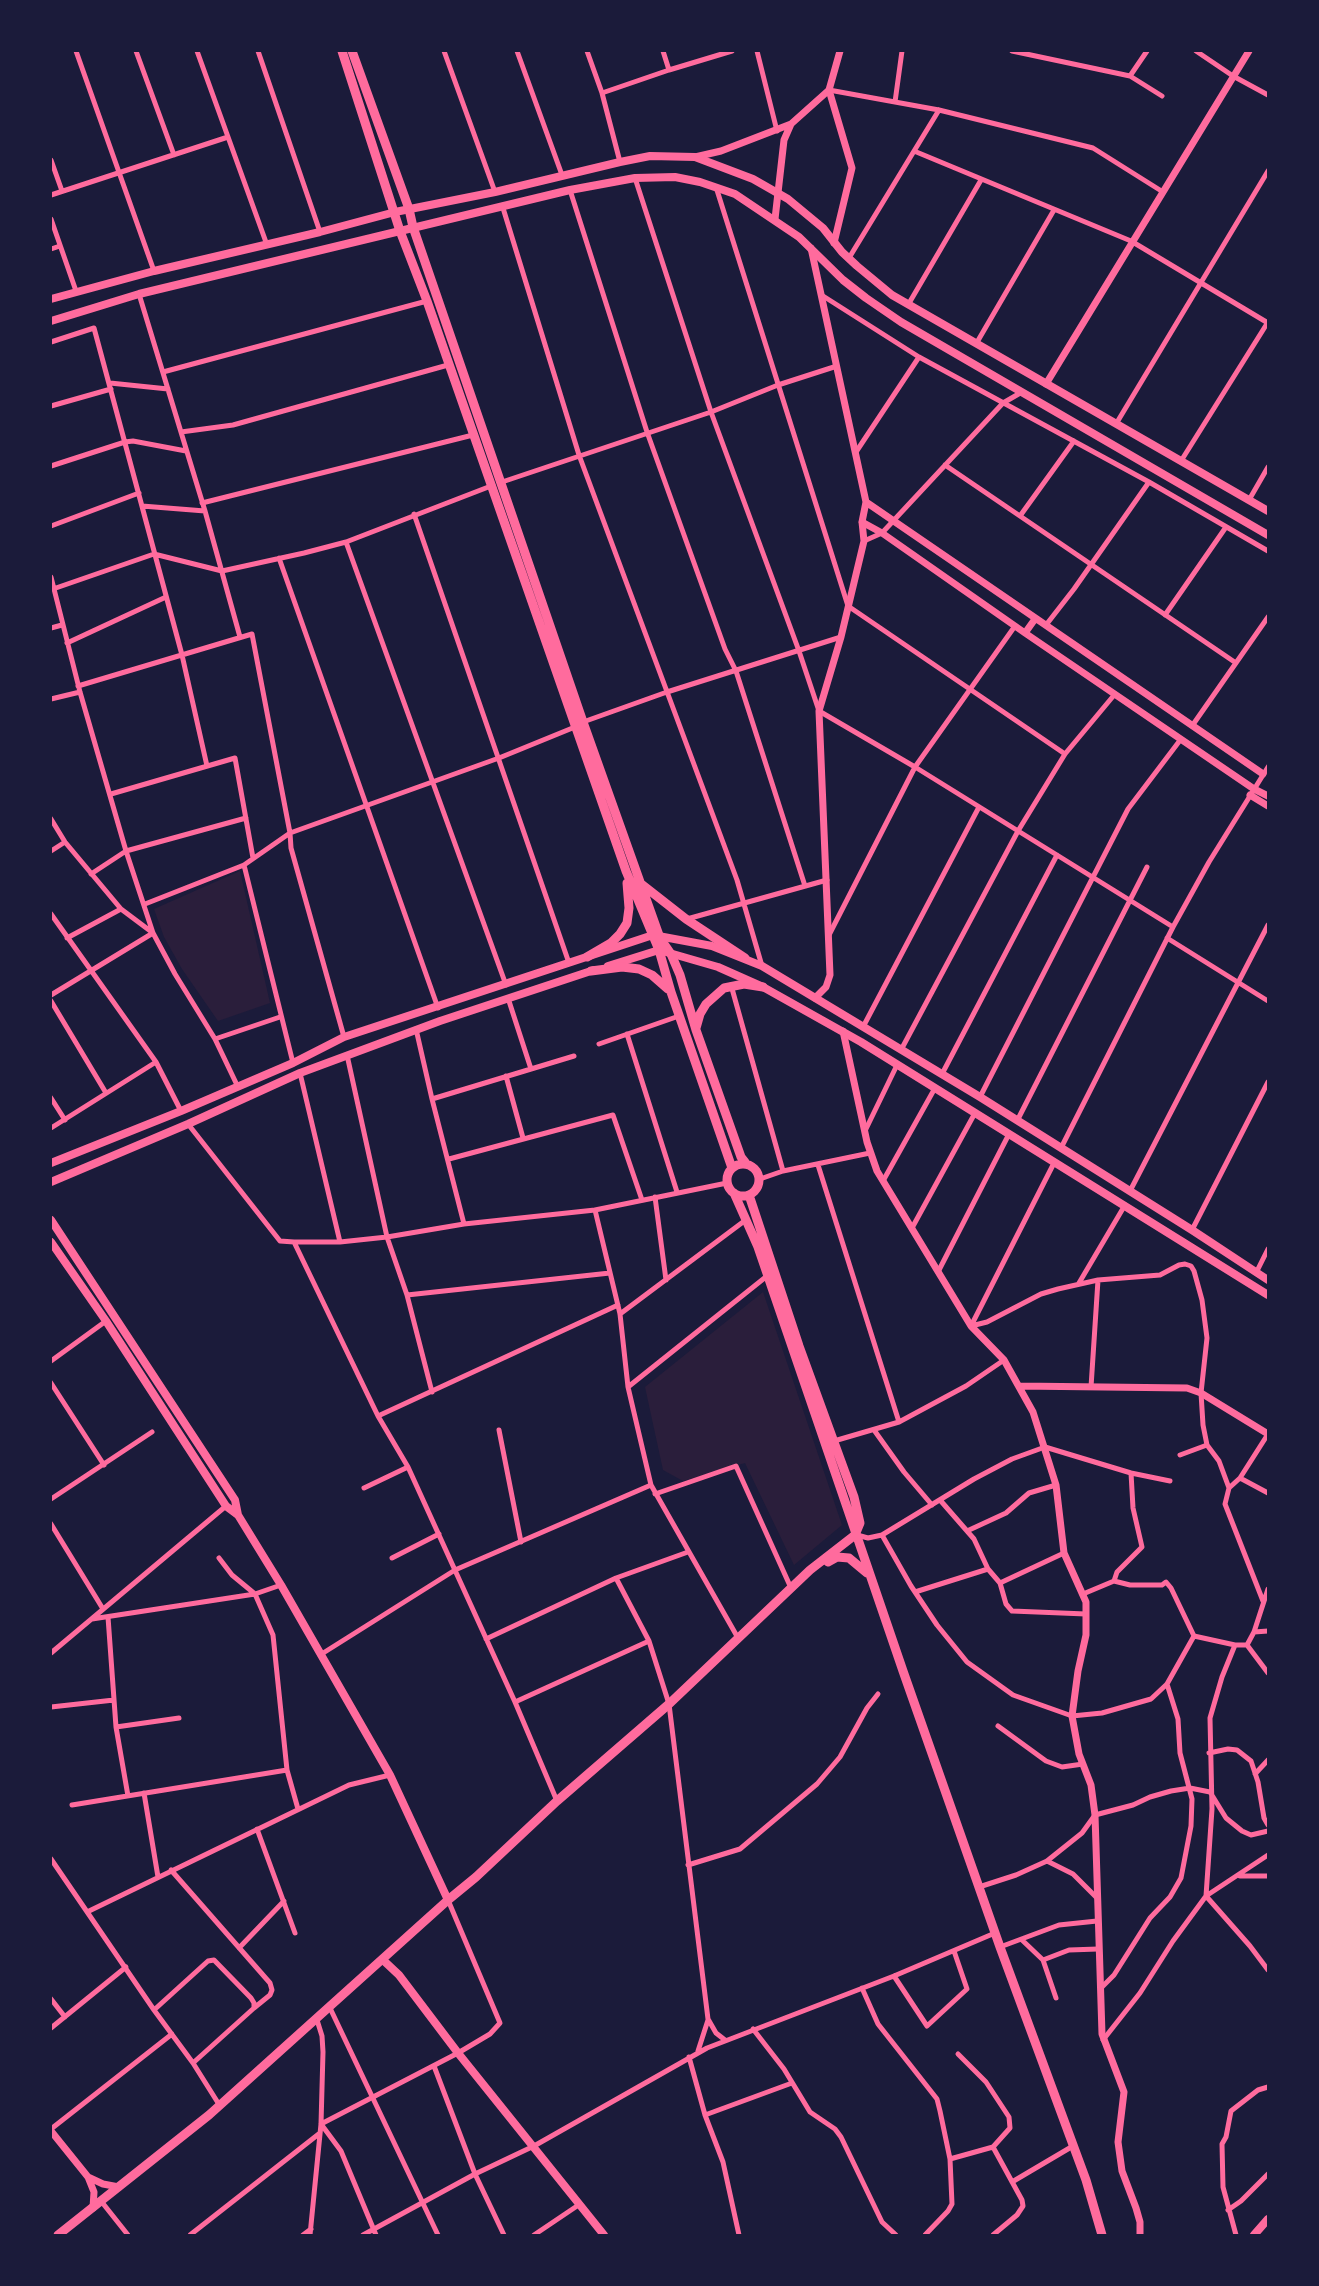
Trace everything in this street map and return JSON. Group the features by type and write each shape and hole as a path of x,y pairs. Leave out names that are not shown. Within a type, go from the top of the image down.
{"main road":[{"path":"342,51 400,231 427,301 491,486 640,883 671,992 732,1168"},
{"path":"352,51 409,209 413,227 502,482 626,871 656,936 671,954 680,975 696,1030 741,1157 756,1170 760,1179 756,1190 749,1195 740,1196 734,1193"},
{"path":"51,299 154,271 395,212 495,192 620,162 650,156 695,157 753,179 777,192 816,222 876,284 976,344 1268,511"},
{"path":"51,321 139,294 570,190 634,178 675,177 735,194 800,237 843,280 901,322 1268,535"},
{"path":"587,957 621,934 627,923 630,908 626,871"},
{"path":"640,883 686,919 745,958"},
{"path":"51,1163 181,1111 344,1037 656,936 712,946 762,966 980,1097 1268,1280"},
{"path":"51,1182 188,1124 300,1073 347,1055 508,998 659,950 718,967 763,987 843,1031 1268,1295"},
{"path":"591,971 621,967 639,969 652,975 671,992"},
{"path":"696,1030 697,1019 706,1004 720,990 744,984 763,987"},
{"path":"745,1162 732,1168 727,1175 727,1183 747,1219 995,1933 1073,2146 1102,2235"},
{"path":"58,2235 220,2106 476,1877 557,1801 669,1704 810,1570 855,1534 860,1522 859,1514 749,1195"},
{"path":"51,1220 235,1500 238,1515 390,1775 448,1900"},
{"path":"51,1242 226,1506 238,1515"},
{"path":"810,1570 819,1568 837,1557 843,1557 854,1561 869,1574"},
{"path":"383,1960 399,1975 458,2053 604,2235"},
{"path":"1254,2235 1268,2220"}],"street":[{"path":"76,51 154,271"},
{"path":"136,51 174,155"},
{"path":"197,51 267,245"},
{"path":"258,51 320,232"},
{"path":"444,51 495,192"},
{"path":"517,51 562,175"},
{"path":"587,51 602,93 620,162"},
{"path":"663,51 669,70"},
{"path":"602,93 732,51"},
{"path":"757,51 777,131"},
{"path":"834,243 852,168 829,90 840,51"},
{"path":"895,102 902,51"},
{"path":"1012,51 1130,76 1162,96"},
{"path":"1130,76 1147,51"},
{"path":"1196,51 1233,76 1268,95"},
{"path":"1046,384 1249,51"},
{"path":"695,157 721,151 777,131 791,124 829,90"},
{"path":"829,90 939,110 1093,148 1163,192"},
{"path":"849,258 939,110"},
{"path":"775,219 784,140 791,124"},
{"path":"51,195 228,137"},
{"path":"914,151 1131,242 1268,323 1181,461"},
{"path":"51,160 62,191"},
{"path":"1116,424 1268,171"},
{"path":"634,178 711,412 819,711 829,982 815,998"},
{"path":"908,304 981,180"},
{"path":"716,187 848,606 1065,754"},
{"path":"570,190 647,432 725,649 736,671 805,886"},
{"path":"503,208 579,455 745,903 762,966"},
{"path":"976,344 1054,210"},
{"path":"51,219 76,291"},
{"path":"51,249 60,246"},
{"path":"811,248 866,502 862,522 864,541 842,637 819,711"},
{"path":"139,294 205,511 240,637"},
{"path":"823,296 919,357 1149,482 1268,551"},
{"path":"163,372 427,301"},
{"path":"51,342 94,328 182,655 207,766"},
{"path":"856,452 919,357"},
{"path":"181,432 233,425 448,365"},
{"path":"502,482 711,412 778,385 837,366"},
{"path":"51,406 110,386 168,388"},
{"path":"864,541 882,532 894,521 1003,403 1022,392"},
{"path":"202,502 473,435"},
{"path":"51,466 133,441 186,451"},
{"path":"1020,516 1074,441"},
{"path":"945,465 1236,663"},
{"path":"1249,500 1268,467"},
{"path":"1046,625 1092,565 1149,482"},
{"path":"53,589 154,554 222,571 279,558 346,542 491,486"},
{"path":"51,526 139,493"},
{"path":"866,502 1263,774"},
{"path":"142,506 205,511"},
{"path":"414,514 569,963"},
{"path":"862,522 882,532 1181,739 1268,806"},
{"path":"1165,615 1226,526"},
{"path":"346,542 506,985"},
{"path":"279,558 438,1008"},
{"path":"51,577 79,689 126,851 153,933 215,1039 237,1085"},
{"path":"67,643 166,597"},
{"path":"1192,726 1268,616"},
{"path":"1025,633 1035,619"},
{"path":"51,628 62,625"},
{"path":"829,935 915,767 1015,626"},
{"path":"51,699 252,634 290,832 291,848 344,1037"},
{"path":"145,904 244,865 290,832 499,758 667,692 842,637"},
{"path":"901,1050 1017,831 1065,754 1115,694"},
{"path":"819,711 915,767 1173,927"},
{"path":"980,1097 1128,809 1181,739"},
{"path":"111,794 235,758 253,858"},
{"path":"1060,1148 1173,927 1209,862 1268,767"},
{"path":"1252,792 1268,796"},
{"path":"863,1027 979,807"},
{"path":"91,874 126,851 246,818"},
{"path":"51,819 65,842 120,909 153,933"},
{"path":"51,851 65,842"},
{"path":"942,1074 1057,855"},
{"path":"244,865 293,1062"},
{"path":"1017,1121 1147,867"},
{"path":"686,919 826,880"},
{"path":"67,938 120,909"},
{"path":"51,914 156,1062 181,1111"},
{"path":"1130,1191 1268,925"},
{"path":"51,996 91,969 153,933"},
{"path":"1167,938 1268,1002"},
{"path":"731,986 783,1171"},
{"path":"508,998 531,1069"},
{"path":"51,1001 106,1093"},
{"path":"598,1044 679,1016"},
{"path":"215,1039 280,1017"},
{"path":"416,1029 464,1224"},
{"path":"843,1031 864,1131 870,1153 883,1181 971,1326 1005,1360 1035,1419 1056,1485 1064,1554 1083,1594 1086,1635 1072,1716 1083,1764 1091,1785 1095,1815 1103,2040 1124,2092 1118,2142 1122,2171 1136,2208 1140,2235"},
{"path":"627,1034 677,1192"},
{"path":"347,1055 387,1237 407,1295 432,1392"},
{"path":"432,1099 573,1056"},
{"path":"51,1128 156,1062"},
{"path":"864,1131 897,1065"},
{"path":"300,1073 340,1242"},
{"path":"506,1076 523,1138"},
{"path":"1192,1230 1268,1082"},
{"path":"883,1181 934,1088"},
{"path":"51,1098 64,1120"},
{"path":"912,1228 975,1113"},
{"path":"449,1159 613,1115 642,1200"},
{"path":"188,1124 280,1241 340,1242 387,1237 464,1224 595,1210 727,1183"},
{"path":"938,1272 1009,1134"},
{"path":"760,1179 783,1171 870,1153"},
{"path":"971,1326 1054,1163"},
{"path":"818,1164 899,1422"},
{"path":"655,1197 666,1280"},
{"path":"1079,1284 1125,1205"},
{"path":"595,1210 620,1314 628,1387 651,1485 739,1639"},
{"path":"620,1314 747,1219"},
{"path":"294,1242 378,1416 408,1467 515,1702 557,1801"},
{"path":"1256,1273 1268,1249"},
{"path":"971,1326 987,1322 1041,1294 1079,1284 1098,1280 1160,1275 1179,1264 1185,1264 1194,1271 1202,1300 1207,1338 1201,1393 1207,1444 1219,1461 1229,1488 1225,1504 1263,1601"},
{"path":"407,1295 610,1272"},
{"path":"628,1387 767,1276"},
{"path":"1091,1388 1098,1280"},
{"path":"378,1416 618,1305"},
{"path":"51,1361 106,1322"},
{"path":"833,1441 899,1422 966,1386 1005,1360"},
{"path":"51,1383 104,1465"},
{"path":"1019,1386 1173,1387 1187,1388 1201,1393 1268,1434 1240,1479 1229,1488"},
{"path":"499,1430 521,1542"},
{"path":"874,1430 904,1472 932,1505"},
{"path":"51,1500 152,1432"},
{"path":"1180,1455 1207,1444"},
{"path":"855,1534 868,1538 882,1534 993,1469 1045,1447 1131,1473 1170,1481"},
{"path":"656,1494 736,1466 791,1588"},
{"path":"364,1488 408,1467"},
{"path":"1114,1581 1117,1572 1142,1547 1133,1508 1131,1473"},
{"path":"1240,1479 1268,1493"},
{"path":"320,1655 455,1570 651,1485"},
{"path":"967,1531 1006,1513 1029,1493 1056,1485"},
{"path":"940,1500 974,1539 988,1569 1000,1582 1005,1604 1012,1611 1086,1614"},
{"path":"51,1653 226,1506"},
{"path":"51,1524 103,1609"},
{"path":"392,1558 439,1534"},
{"path":"882,1534 915,1592 968,1662 1013,1695 1072,1716 1102,1713 1151,1700 1167,1684 1194,1636"},
{"path":"486,1639 616,1578 688,1552"},
{"path":"1000,1582 1064,1554"},
{"path":"219,1558 232,1575 255,1594 273,1635 287,1770 298,1809"},
{"path":"915,1592 988,1569"},
{"path":"616,1578 649,1641 669,1704 708,2019 712,2029 725,2040"},
{"path":"1083,1594 1114,1581 1130,1585 1162,1585 1166,1582 1194,1636"},
{"path":"92,1619 255,1594 281,1585"},
{"path":"1247,1645 1254,1632 1268,1589"},
{"path":"108,1617 116,1727 128,1796"},
{"path":"1254,1632 1268,1631"},
{"path":"1194,1636 1235,1645 1247,1645"},
{"path":"515,1702 649,1641"},
{"path":"1235,1645 1222,1677 1210,1718 1212,1809 1206,1896 1250,1946 1268,1971"},
{"path":"1247,1645 1268,1673"},
{"path":"1101,1988 1114,1975 1150,1918 1161,1910 1181,1878 1191,1826 1190,1788 1180,1753 1178,1719 1167,1684"},
{"path":"688,1865 740,1849 817,1784 840,1757 867,1708 878,1694"},
{"path":"51,1707 114,1700"},
{"path":"116,1727 179,1718"},
{"path":"998,1726 1047,1761 1062,1767 1083,1764"},
{"path":"1209,1753 1228,1749 1237,1750 1251,1761 1264,1818 1268,1825"},
{"path":"1255,1774 1268,1760"},
{"path":"72,1805 287,1770"},
{"path":"87,1912 349,1785 390,1775"},
{"path":"979,1887 1016,1875 1047,1861 1082,1833 1095,1815 1133,1805 1160,1794 1190,1788 1210,1792 1226,1818 1242,1831 1251,1835 1268,1831"},
{"path":"144,1793 158,1877"},
{"path":"256,1829 295,1933"},
{"path":"1103,2040 1140,1993 1206,1896 1268,1855"},
{"path":"51,1859 193,2063 220,2106"},
{"path":"1047,1861 1073,1874 1097,1898"},
{"path":"171,1870 270,1983 272,1989 270,1995 193,2063"},
{"path":"1238,1876 1268,1876"},
{"path":"321,2124 458,2053 490,2034 500,2023 448,1900"},
{"path":"239,1948 284,1901"},
{"path":"1000,1947 1059,1925 1097,1921"},
{"path":"363,2235 375,2232 475,2174 534,2146 697,2052 894,1976 995,1933"},
{"path":"1022,1940 1043,1960 1056,1998"},
{"path":"1043,1960 1069,1950 1098,1949"},
{"path":"894,1976 927,2026 967,1989 954,1951"},
{"path":"154,2010 208,1961 214,1960 251,1998 254,2008"},
{"path":"51,2028 126,1967"},
{"path":"862,1988 878,2024 937,2099 950,2159 952,2204 926,2235"},
{"path":"51,1999 65,2017"},
{"path":"330,2008 438,2235"},
{"path":"697,2052 708,2019"},
{"path":"303,2235 310,2232 321,2124 323,2044 317,2020"},
{"path":"753,2029 784,2069 810,2112 835,2129 841,2137 882,2222 896,2235"},
{"path":"93,2208 94,2192 88,2177 51,2130 172,2034"},
{"path":"950,2159 993,2148 1010,2128 1009,2118 986,2082 958,2054"},
{"path":"689,2057 705,2115 723,2162 739,2235"},
{"path":"434,2066 475,2174 504,2235"},
{"path":"705,2115 792,2083"},
{"path":"1236,2235 1227,2210 1220,2154 1229,2116 1237,2106 1258,2090 1268,2086"},
{"path":"321,2124 341,2151 375,2232"},
{"path":"190,2235 320,2133"},
{"path":"1012,2182 1073,2146"},
{"path":"993,2148 1023,2206 1017,2215 993,2235"},
{"path":"1227,2210 1241,2201 1268,2174"},
{"path":"88,2177 103,2184 120,2187"},
{"path":"101,2201 128,2235"},
{"path":"534,2235 580,2204"}],"shaded area":[{"path":"240,871 270,1003 218,1021 182,969 164,937 154,909"},
{"path":"763,1292 842,1525 794,1565 745,1463 683,1481 663,1470 645,1387"}]}
